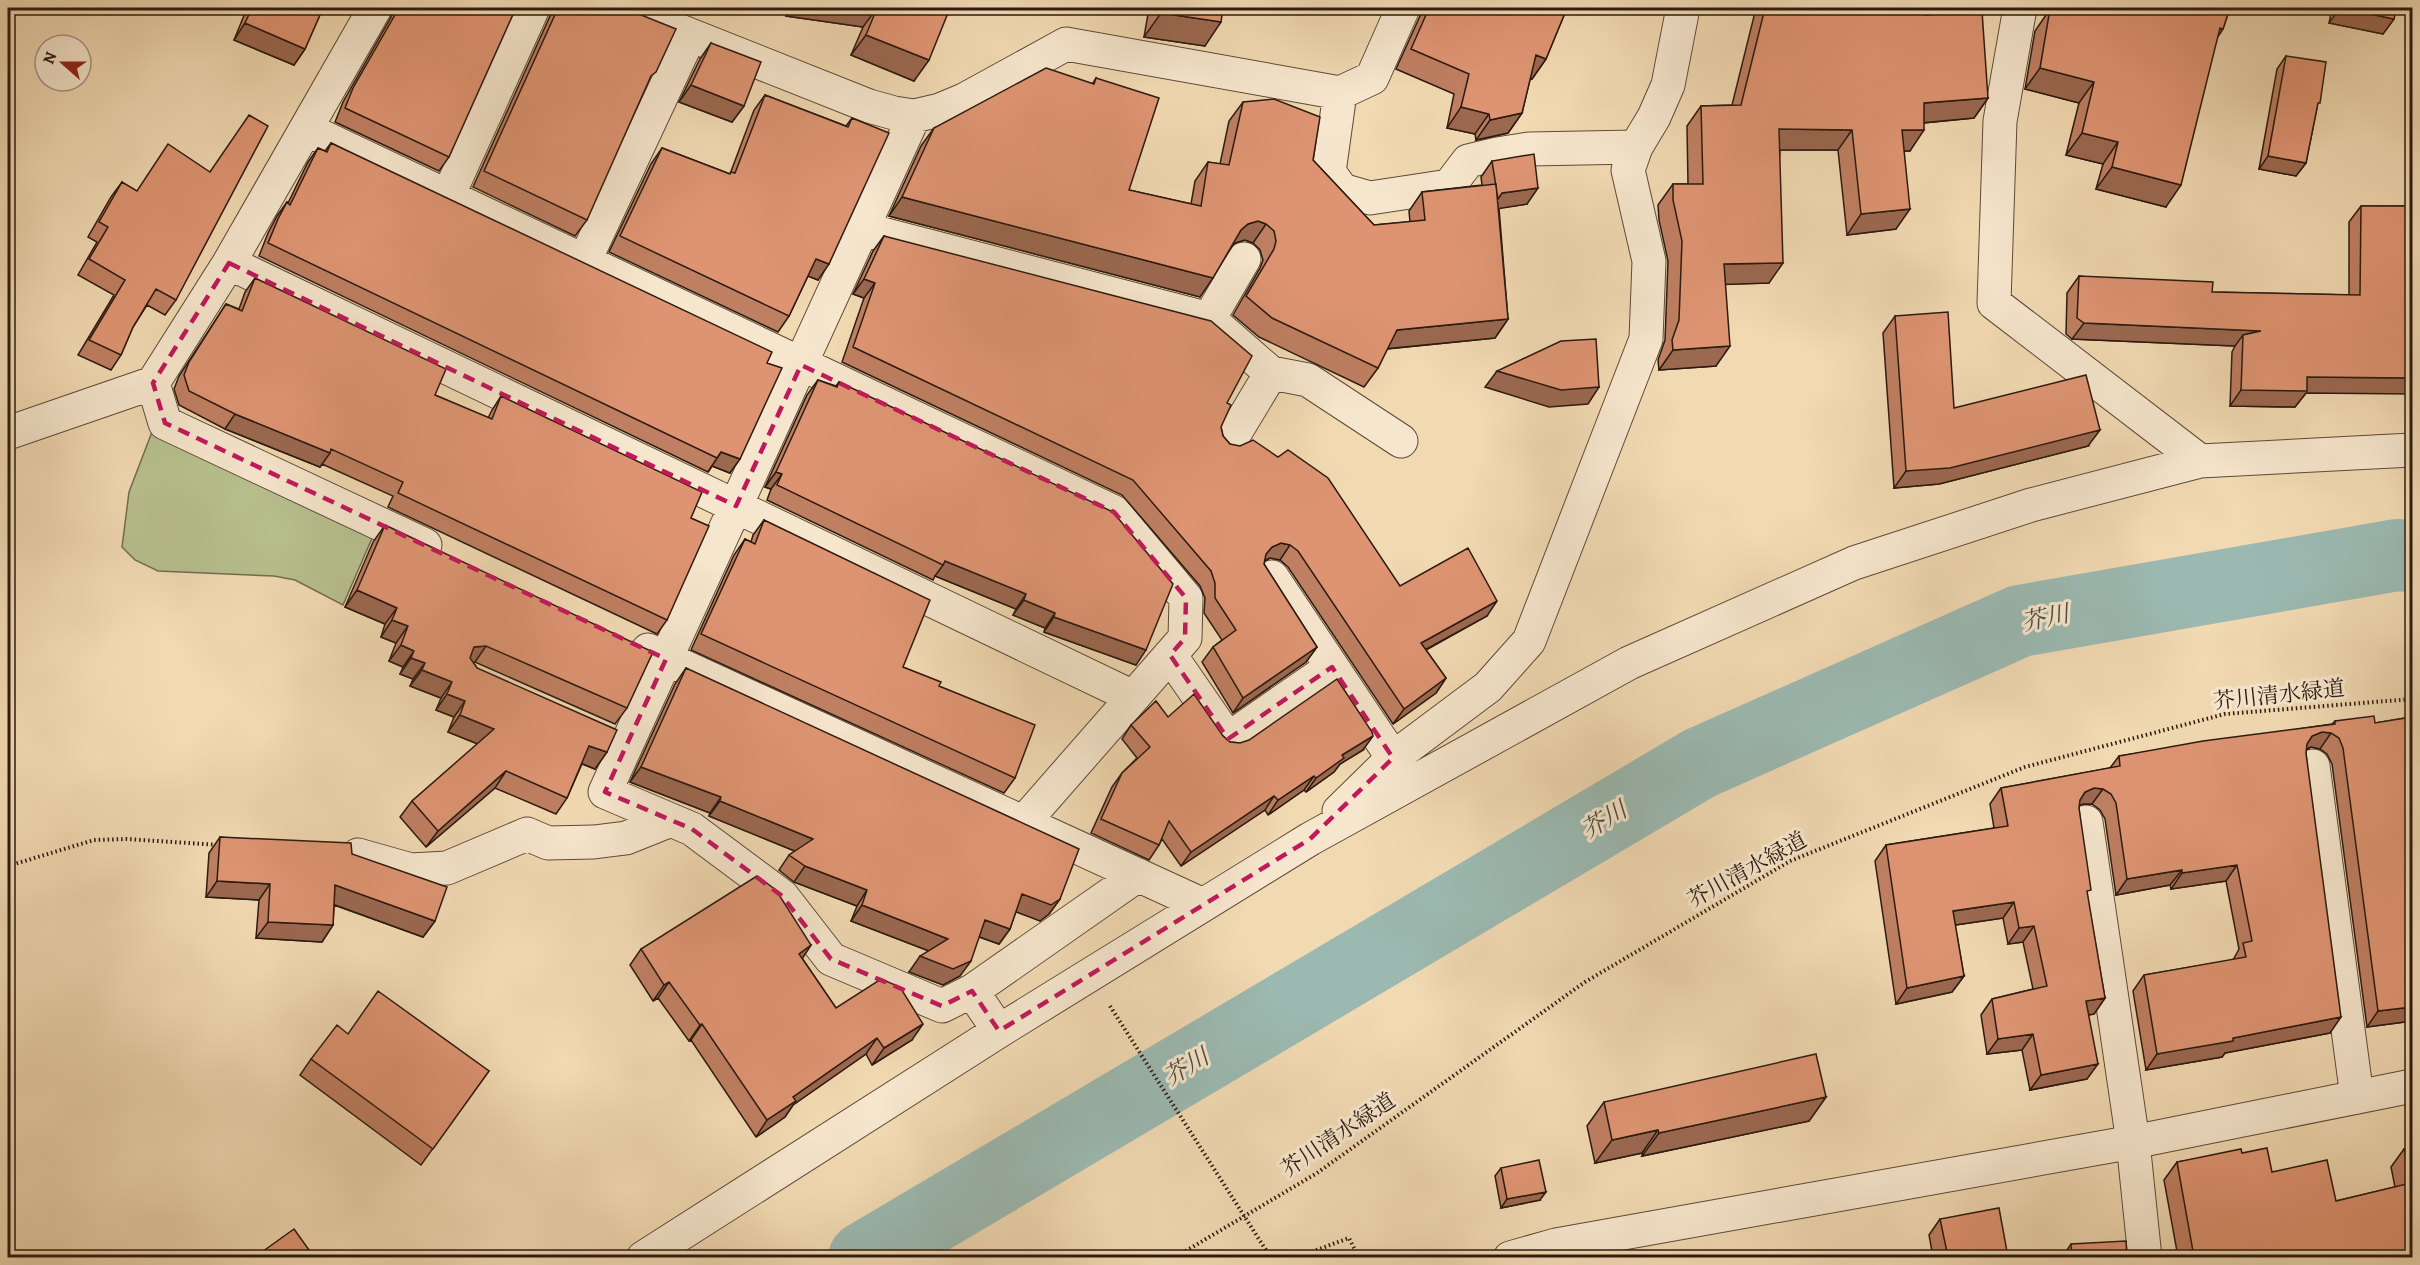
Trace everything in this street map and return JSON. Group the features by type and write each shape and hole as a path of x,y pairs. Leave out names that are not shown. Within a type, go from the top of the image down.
{"street":[{"path":"8,433 153,383 229,263 375,8"},
{"path":"448,196 533,8"},
{"path":"622,8 869,106 914,116 940,110 964,100 1065,44 1340,93 1372,78 1403,8"},
{"path":"1310,839 1393,758 1488,687 1529,641 1646,339 1649,261 1628,170 1636,147 1654,117 1668,85 1683,8"},
{"path":"2020,8 2000,121 1994,303 2200,461"},
{"path":"584,262 690,35"},
{"path":"1340,93 1329,172 1342,190 1370,198 1449,186 1468,161 1497,154 1529,149 1636,147"},
{"path":"914,116 605,792 692,829 782,896 831,959 942,1006 972,991 1138,875"},
{"path":"306,129 1114,512 1186,598 1185,638 1023,823"},
{"path":"863,229 1209,319 1271,373 1308,380 1401,441"},
{"path":"1209,319 1244,259"},
{"path":"229,263 1133,697"},
{"path":"1229,443 1271,373"},
{"path":"153,383 165,423 453,558"},
{"path":"643,1257 999,1031 1310,839 1629,663 1854,564 2031,505 2200,461 2412,450"},
{"path":"1272,577 1393,758"},
{"path":"624,639 1203,904"},
{"path":"1170,655 1228,739 1332,667"},
{"path":"2313,766 2357,1096"},
{"path":"358,855 411,870 447,868 527,834 548,843 594,842 626,838 671,820"},
{"path":"2086,822 2133,1142 2145,1257"},
{"path":"972,991 999,1031"},
{"path":"1510,1257 1557,1251 2133,1142 2412,1086"}],"path":[{"name":"芥川清水緑道","path":"1174,1257 1317,1173 1585,982 1790,861 2025,767 2225,714 2412,699"},
{"path":"8,866 94,840 127,839 231,846"},
{"path":"1090,975 1271,1257"},
{"path":"1295,1257 1348,1238 1359,1257"}],"highlighted area":[{"path":"229,263 736,506 801,365 1114,512 1186,598 1185,638 1170,655 1228,739 1332,667 1393,758 1310,839 999,1031 972,991 942,1006 831,959 782,896 692,829 605,792 666,659 165,423 153,383"}],"green space":[{"path":"152,432 373,536 343,605 295,580 274,576 158,571 135,560 122,547 129,492"}],"building":[{"path":"252,8 323,8 305,49 245,23"},
{"path":"399,8 507,8 515,10 449,157 345,108 353,88"},
{"path":"558,8 624,8 676,29 656,72 651,76 587,220 484,171"},
{"path":"877,8 950,8 929,60 866,35"},
{"path":"1162,8 1223,8 1221,22 1161,13"},
{"path":"1429,8 1567,8 1546,59 1536,55 1522,113 1490,120 1489,114 1461,107 1469,74 1411,49"},
{"path":"1765,8 1925,10 1925,15 1982,11 1988,98 1924,103 1924,130 1902,130 1910,209 1861,214 1852,130 1779,129 1783,263 1724,264 1730,346 1673,350 1672,340 1679,320 1682,241 1673,200 1673,184 1703,184 1701,106 1741,105"},
{"path":"2143,8 2230,8 2223,29 2220,28 2181,185 2112,167 2118,142 2082,133 2094,82 2040,68 2050,9 2149,10"},
{"path":"2342,8 2396,8 2394,19"},
{"path":"711,43 761,62 744,106 691,85"},
{"path":"2286,56 2326,62 2320,103 2318,103 2306,163 2268,156"},
{"path":"1046,68 1094,84 1096,78 1159,98 1129,190 1201,206 1208,162 1229,165 1243,102 1274,99 1320,117 1313,160 1374,225 1425,220 1422,192 1496,184 1508,319 1397,330 1378,368 1272,318 1246,296 1274,249 1276,241 1274,231 1258,221 1248,224 1241,230 1213,278 902,197 934,128"},
{"path":"765,95 848,127 852,118 889,133 829,264 816,259 789,316 620,236 662,148 730,174 735,173"},
{"path":"249,115 268,126 176,300 156,289 133,327 121,355 89,340 125,280 89,259 108,227 99,222 122,182 137,191 168,144 210,172"},
{"path":"331,143 772,352 767,363 782,368 740,459 721,452 717,458 268,243 278,219 287,202 290,205 318,148 327,152"},
{"path":"1534,154 1538,188 1502,193 1498,199 1492,161"},
{"path":"2361,206 2412,206 2412,378 2307,377 2307,391 2241,390 2243,335 2261,331 2084,323 2077,318 2079,276 2213,282 2212,292 2360,295"},
{"path":"884,236 1211,321 1252,356 1227,403 1231,405 1221,427 1223,436 1230,444 1240,446 1253,440 1278,457 1288,450 1328,478 1400,586 1468,548 1497,601 1421,643 1446,678 1404,709 1298,551 1290,545 1281,543 1272,547 1266,554 1264,564 1317,647 1243,698 1213,647 1236,630 1215,598 1215,583 1211,571 1133,480 853,347 875,283 864,279"},
{"path":"255,278 446,369 435,395 492,419 501,396 702,492 691,518 709,526 667,620 398,493 403,482 331,449 330,453 235,414 189,391 184,375 189,362 226,304 242,311"},
{"path":"1948,312 1954,408 2086,375 2100,430 1950,468 1906,471 1895,316"},
{"path":"1596,339 1599,387 1561,390 1497,371 1561,341"},
{"path":"818,380 837,387 839,382 1113,512 1173,584 1146,650 1054,617 1055,613 1024,600 1026,594 945,561 943,565 777,485 782,474 776,472"},
{"path":"764,520 930,600 903,667 941,682 939,686 1035,725 1015,778 701,634 745,539 755,544"},
{"path":"385,525 653,652 627,708 486,646 474,647 470,658 477,668 617,730 607,752 589,746 567,798 506,771 438,831 412,801 494,729 460,715 465,701 447,694 452,682 422,670 425,663 411,658 414,651 401,645 408,626 392,620 397,608 357,590"},
{"path":"686,668 1079,849 1060,899 1051,905 1022,894 1010,929 985,920 971,961 953,969 920,956 948,939 862,905 867,890 805,866 789,855 813,839 720,801 721,797 641,767"},
{"path":"1337,679 1373,736 1342,755 1344,758 1316,778 1314,776 1278,800 1274,796 1191,852 1169,821 1159,845 1101,819 1122,773 1150,747 1131,725 1156,701 1168,717 1194,694 1223,736 1230,742 1240,743 1249,740"},
{"path":"2374,716 2375,723 2412,717 2412,1007 2378,1011 2343,748 2339,738 2331,733 2322,732 2312,736 2307,744 2306,753 2341,1017 2233,1038 2233,1041 2157,1054 2144,975 2246,957 2243,943 2252,941 2237,865 2182,873 2182,870 2127,879 2116,803 2111,794 2103,789 2094,788 2085,792 2080,800 2079,808 2091,890 2087,891 2105,998 2086,1001 2098,1064 2041,1075 2033,1034 1998,1039 1992,999 2047,986 2034,926 2019,928 2014,902 1953,911 1964,976 1907,988 1886,845 2008,826 2001,788 2120,766 2119,756 2203,741 2335,724 2335,721"},
{"path":"220,837 351,843 352,854 447,887 435,921 335,885 333,925 268,922 270,884 217,881"},
{"path":"757,876 776,890 811,945 799,954 836,1008 881,979 900,987 923,1024 884,1048 877,1038 793,1097 796,1101 767,1120 702,1024 700,1025 669,982 664,985 641,949"},
{"path":"378,991 489,1071 433,1149 311,1059 337,1025 348,1034"},
{"path":"1816,1054 1826,1097 1659,1133 1658,1130 1612,1140 1604,1102"},
{"path":"2412,1147 2412,1257 2194,1257 2177,1162 2241,1149 2242,1153 2267,1148 2272,1172 2327,1160 2336,1201 2411,1183 2404,1149"},
{"path":"1539,1160 1546,1192 1507,1199 1501,1168"},
{"path":"1999,1208 2008,1257 1948,1257 1940,1219"},
{"path":"294,1229 314,1257 255,1257"},
{"path":"2126,1241 2127,1257 2072,1257 2071,1244"},
{"path":"1708,1253 1709,1257 1693,1257"}],"waterway":[{"name":"芥川","path":"864,1258 1700,763 2020,621 2397,555 2412,556"}]}
